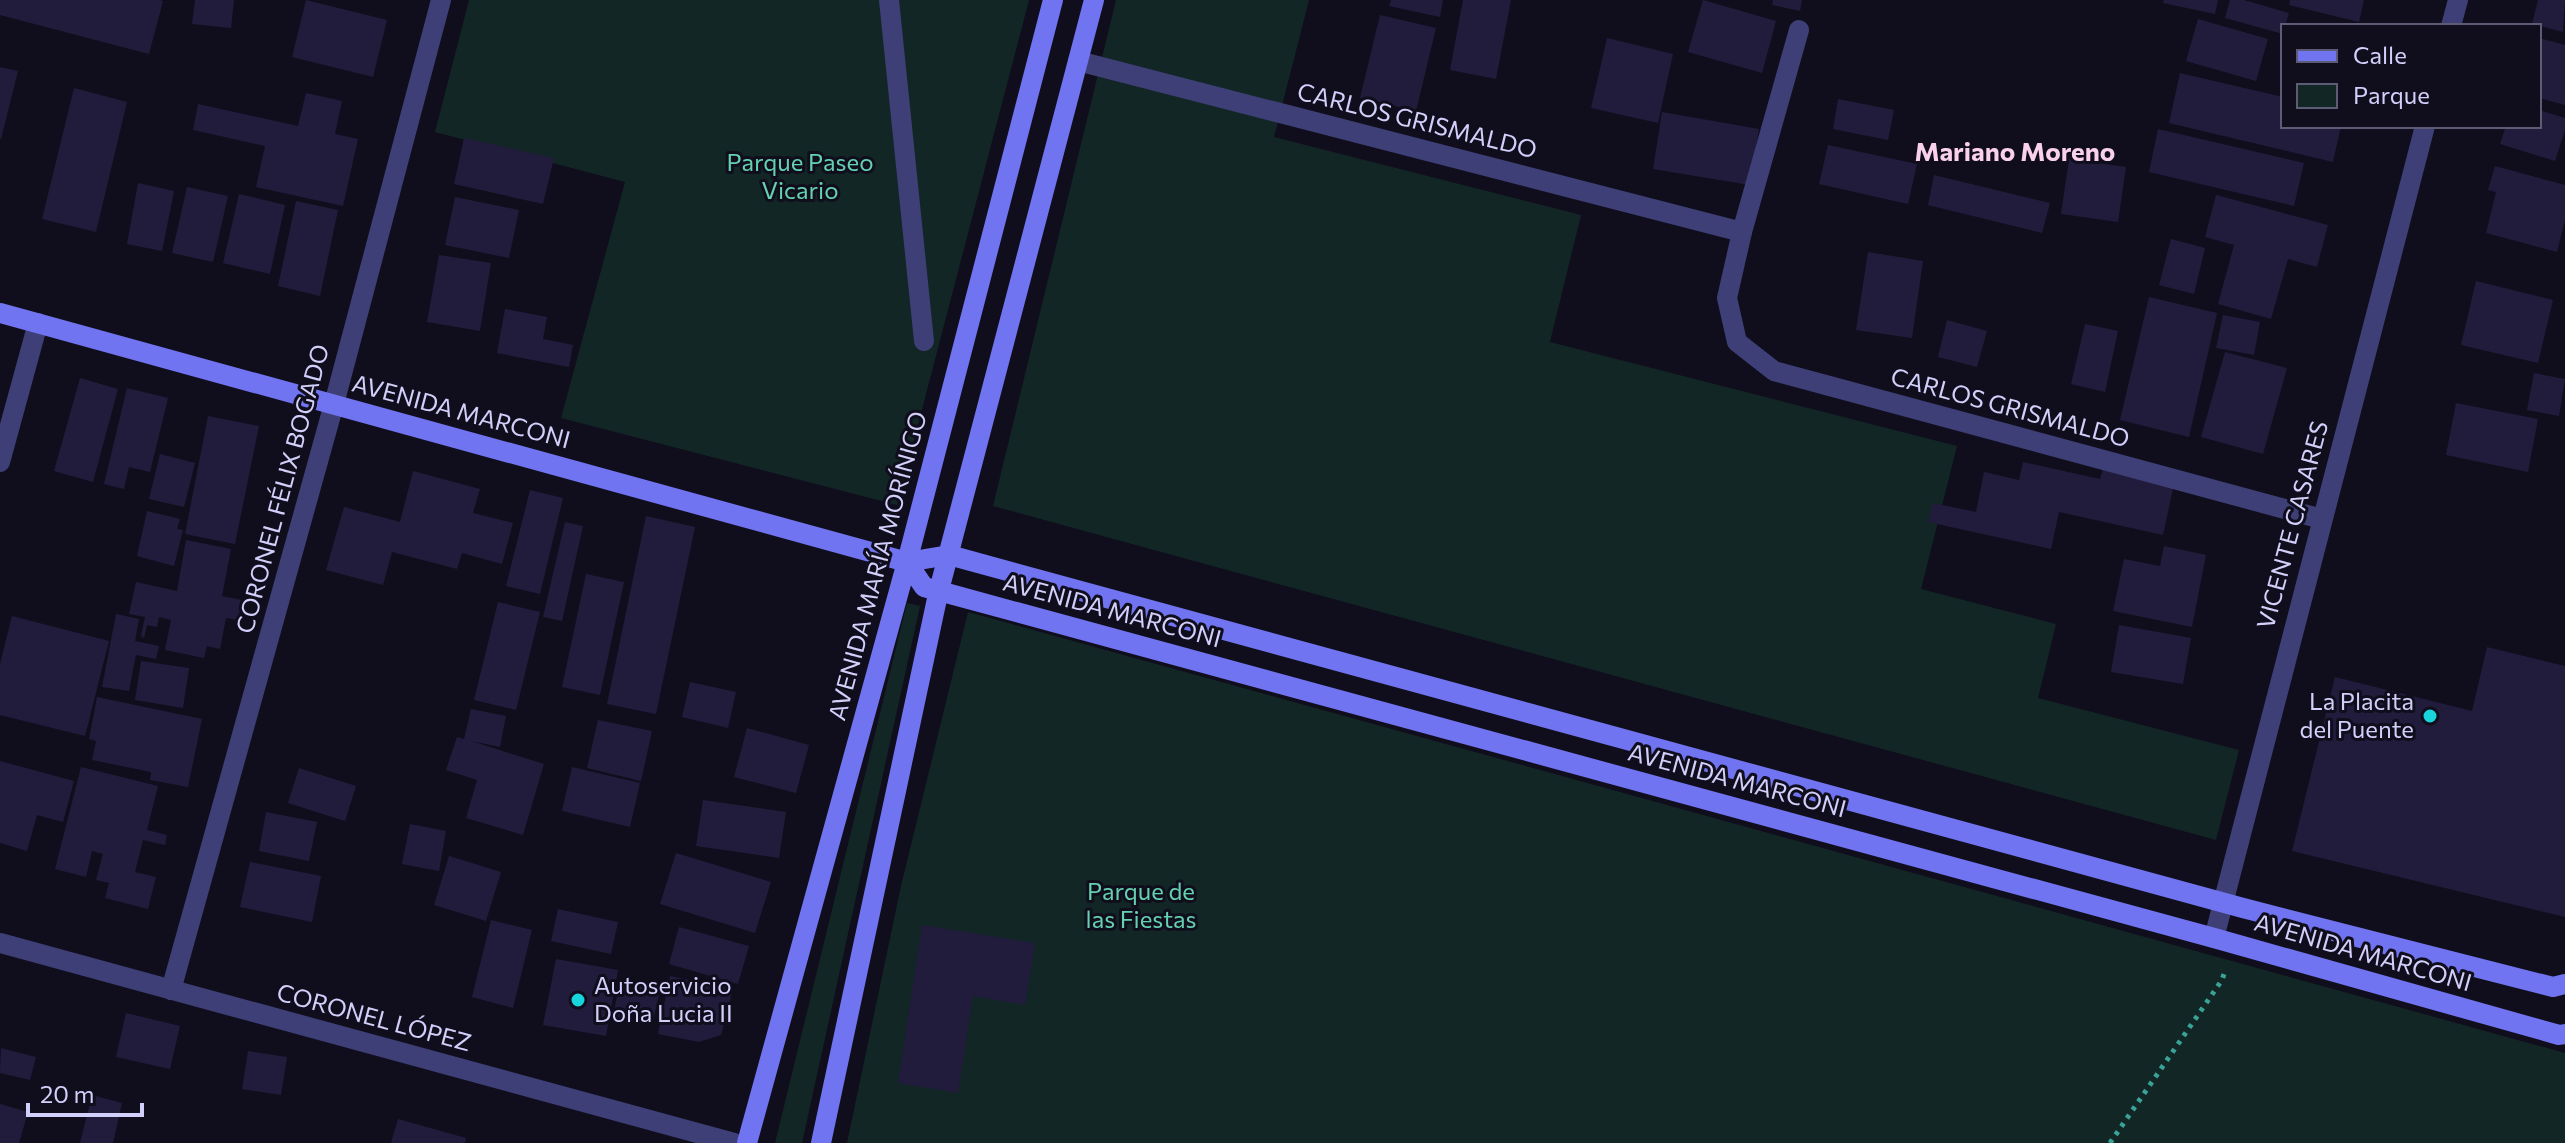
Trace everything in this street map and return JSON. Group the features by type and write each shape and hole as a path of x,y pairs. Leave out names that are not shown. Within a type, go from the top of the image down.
{"main road":[{"name":"AVENIDA MARÍA MORÍNIGO","path":"747,1143 907,562 1053,0"},
{"path":"821,1143 939,591 1094,0"},
{"name":"AVENIDA MARCONI","path":"0,313 907,562 949,555 2223,903 2553,987 2565,984"},
{"name":"AVENIDA MARCONI","path":"907,562 924,587 2224,940 2559,1035 2565,1034"}],"street":[{"name":"CORONEL FÉLIX BOGADO","path":"171,990 334,404 441,0"},
{"path":"889,0 924,341"},
{"path":"2452,24 2458,0"},
{"path":"1742,232 1799,30"},
{"name":"CARLOS GRISMALDO","path":"1078,61 1742,232 1727,298 1737,342 1774,371 2322,519"},
{"name":"VICENTE CASARES","path":"2224,940 2223,903 2424,128"},
{"path":"0,462 38,323"},
{"name":"CORONEL LÓPEZ","path":"0,943 734,1143"}],"path":[{"path":"2110,1143 2222,980 2224,940"}],"green space":[{"name":"Parque Paseo Vicario","path":"469,0 1029,0 897,505 561,418 625,182 435,132"},
{"path":"1116,0 1309,0 1274,137 1581,215 1550,342 1957,446 1921,589 2056,624 2038,698 2239,750 2216,840 993,506"},
{"path":"907,603 920,606 802,1143 775,1143"},
{"name":"Parque de las Fiestas","path":"968,612 2565,1053 2565,1143 847,1143 901,886"}],"building":[{"path":"0,0 163,1 149,54 0,15"},
{"path":"195,0 234,0 231,28 192,24"},
{"path":"306,0 387,20 373,77 292,57"},
{"path":"1391,0 1443,0 1440,17 1389,6"},
{"path":"1463,0 1511,0 1496,79 1450,70"},
{"path":"1703,0 1776,21 1762,73 1688,52"},
{"path":"1773,0 1802,0 1800,11 1772,5"},
{"path":"2164,0 2218,0 2215,14 2163,3"},
{"path":"2230,0 2244,0 2289,13 2286,24 2281,24 2281,33 2225,18"},
{"path":"2290,0 2364,0 2359,22 2289,5"},
{"path":"2538,0 2565,0 2563,32 2532,24"},
{"path":"1380,15 1436,28 1416,111 1360,98"},
{"path":"2198,19 2268,39 2256,81 2186,61"},
{"path":"1607,38 1673,54 1658,123 1591,108"},
{"path":"2541,39 2565,45 2565,105 2541,99"},
{"path":"0,67 18,71 1,139 0,139"},
{"path":"2180,73 2281,97 2281,128 2341,128 2333,162 2169,123"},
{"path":"74,88 127,102 96,232 42,219"},
{"path":"306,93 342,101 335,134 358,139 343,206 256,187 265,146 193,130 198,104 298,126"},
{"path":"1838,99 1894,110 1888,140 1833,129"},
{"path":"2541,111 2565,118 2565,130 2555,161 2500,144 2505,128 2541,128"},
{"path":"1662,112 1759,129 1750,185 1653,169"},
{"path":"2158,129 2304,163 2294,206 2149,172"},
{"path":"464,138 554,158 543,204 454,184"},
{"path":"1828,145 1917,164 1908,204 1819,184"},
{"path":"2069,159 2126,167 2118,222 2061,214"},
{"path":"2495,166 2565,185 2565,220 2557,252 2486,233 2496,192 2488,190"},
{"path":"1934,175 2050,203 2042,233 1928,205"},
{"path":"138,183 174,191 162,251 127,244"},
{"path":"187,187 228,196 213,262 172,253"},
{"path":"239,194 285,205 270,274 223,263"},
{"path":"2216,195 2328,225 2317,267 2288,259 2271,319 2218,304 2234,245 2205,237"},
{"path":"455,197 519,210 509,258 445,245"},
{"path":"296,201 338,210 320,296 278,286"},
{"path":"2171,239 2205,248 2194,294 2159,285"},
{"path":"1868,252 1923,261 1912,338 1856,330"},
{"path":"439,255 491,263 480,331 427,322"},
{"path":"2476,281 2553,300 2538,363 2461,345"},
{"path":"2149,297 2217,313 2189,437 2120,420"},
{"path":"505,309 547,317 543,339 573,345 569,367 497,353"},
{"path":"2223,315 2260,322 2254,355 2216,348"},
{"path":"1947,320 1987,331 1977,367 1938,357"},
{"path":"2085,324 2118,331 2105,392 2071,384"},
{"path":"2225,352 2287,368 2263,454 2201,437"},
{"path":"2534,373 2565,379 2559,416 2527,410"},
{"path":"80,378 118,389 93,482 54,471"},
{"path":"127,388 168,398 150,472 129,467 124,489 104,484"},
{"path":"2456,403 2538,419 2528,472 2446,455"},
{"path":"208,416 259,426 235,544 185,534"},
{"path":"160,454 195,463 184,507 149,499"},
{"path":"2023,462 2100,479 2103,469 2174,484 2163,535 2059,512 2051,549 1928,522 1933,503 1976,512 1984,472 2019,480"},
{"path":"413,471 480,489 473,513 513,523 502,564 462,553 457,569 392,552 383,585 326,570 344,507 400,522"},
{"path":"530,490 563,498 540,594 506,586"},
{"path":"147,511 180,519 177,529 183,530 174,566 137,556"},
{"path":"646,516 695,527 656,714 607,704"},
{"path":"565,522 583,526 562,621 543,617"},
{"path":"186,540 231,549 222,596 242,600 238,620 226,618 220,649 207,646 204,658 165,650 171,620 159,617 157,627 147,625 144,638 141,636 145,617 129,614 136,582 177,591"},
{"path":"2164,546 2206,555 2192,627 2113,611 2124,559 2160,566"},
{"path":"586,574 624,582 600,695 562,687"},
{"path":"498,602 540,612 516,710 474,700"},
{"path":"116,614 139,619 135,641 159,646 156,659 136,655 129,691 102,687"},
{"path":"12,616 109,641 85,736 0,715 0,664"},
{"path":"2119,625 2191,638 2183,684 2111,672"},
{"path":"2487,647 2565,666 2565,917 2292,851 2335,677 2472,711"},
{"path":"141,661 189,668 183,708 135,700"},
{"path":"690,682 736,692 728,728 682,717"},
{"path":"97,697 202,719 188,787 150,780 151,772 92,760 96,741 89,739"},
{"path":"471,709 506,716 500,747 471,741 544,764 523,835 466,818 477,780 446,770 457,737 464,739"},
{"path":"598,720 652,731 641,781 587,768"},
{"path":"747,728 809,745 796,793 734,777"},
{"path":"0,761 74,781 63,822 37,815 27,851 0,843"},
{"path":"81,767 158,786 147,830 167,835 165,845 143,840 135,872 156,877 148,909 105,898 109,883 96,880 103,854 92,851 86,877 55,869"},
{"path":"572,767 640,783 630,827 562,811"},
{"path":"299,768 356,786 345,821 288,803"},
{"path":"703,800 786,812 779,858 696,846"},
{"path":"266,812 317,822 309,861 259,851"},
{"path":"410,824 446,831 439,871 402,864"},
{"path":"676,853 771,882 755,933 660,904"},
{"path":"449,856 501,872 486,921 434,905"},
{"path":"250,862 321,876 312,922 240,907"},
{"path":"558,909 618,922 611,954 551,941"},
{"path":"491,920 532,930 513,1008 472,997"},
{"path":"922,925 1035,943 1025,1005 973,996 958,1093 898,1083"},
{"path":"679,927 749,946 738,984 669,964"},
{"path":"556,959 618,970 606,1036 543,1025"},
{"path":"670,976 733,989 721,1035 699,1042 658,1034"},
{"path":"620,982 660,991 652,1025 613,1016"},
{"path":"126,1013 180,1026 170,1069 116,1057"},
{"path":"1,1048 36,1057 30,1080 0,1073"},
{"path":"248,1051 287,1057 281,1095 242,1089"},
{"path":"92,1095 122,1103 113,1143 80,1143"},
{"path":"0,1104 28,1112 19,1143 0,1143"},
{"path":"398,1119 466,1138 465,1143 391,1143"}],"place":[{"name":"La Placita del Puente","path":"2430,716"},
{"name":"Autoservicio Doña Lucia II","path":"578,1000"}],"district":[{"name":"Mariano Moreno","path":"2015,152"}]}
